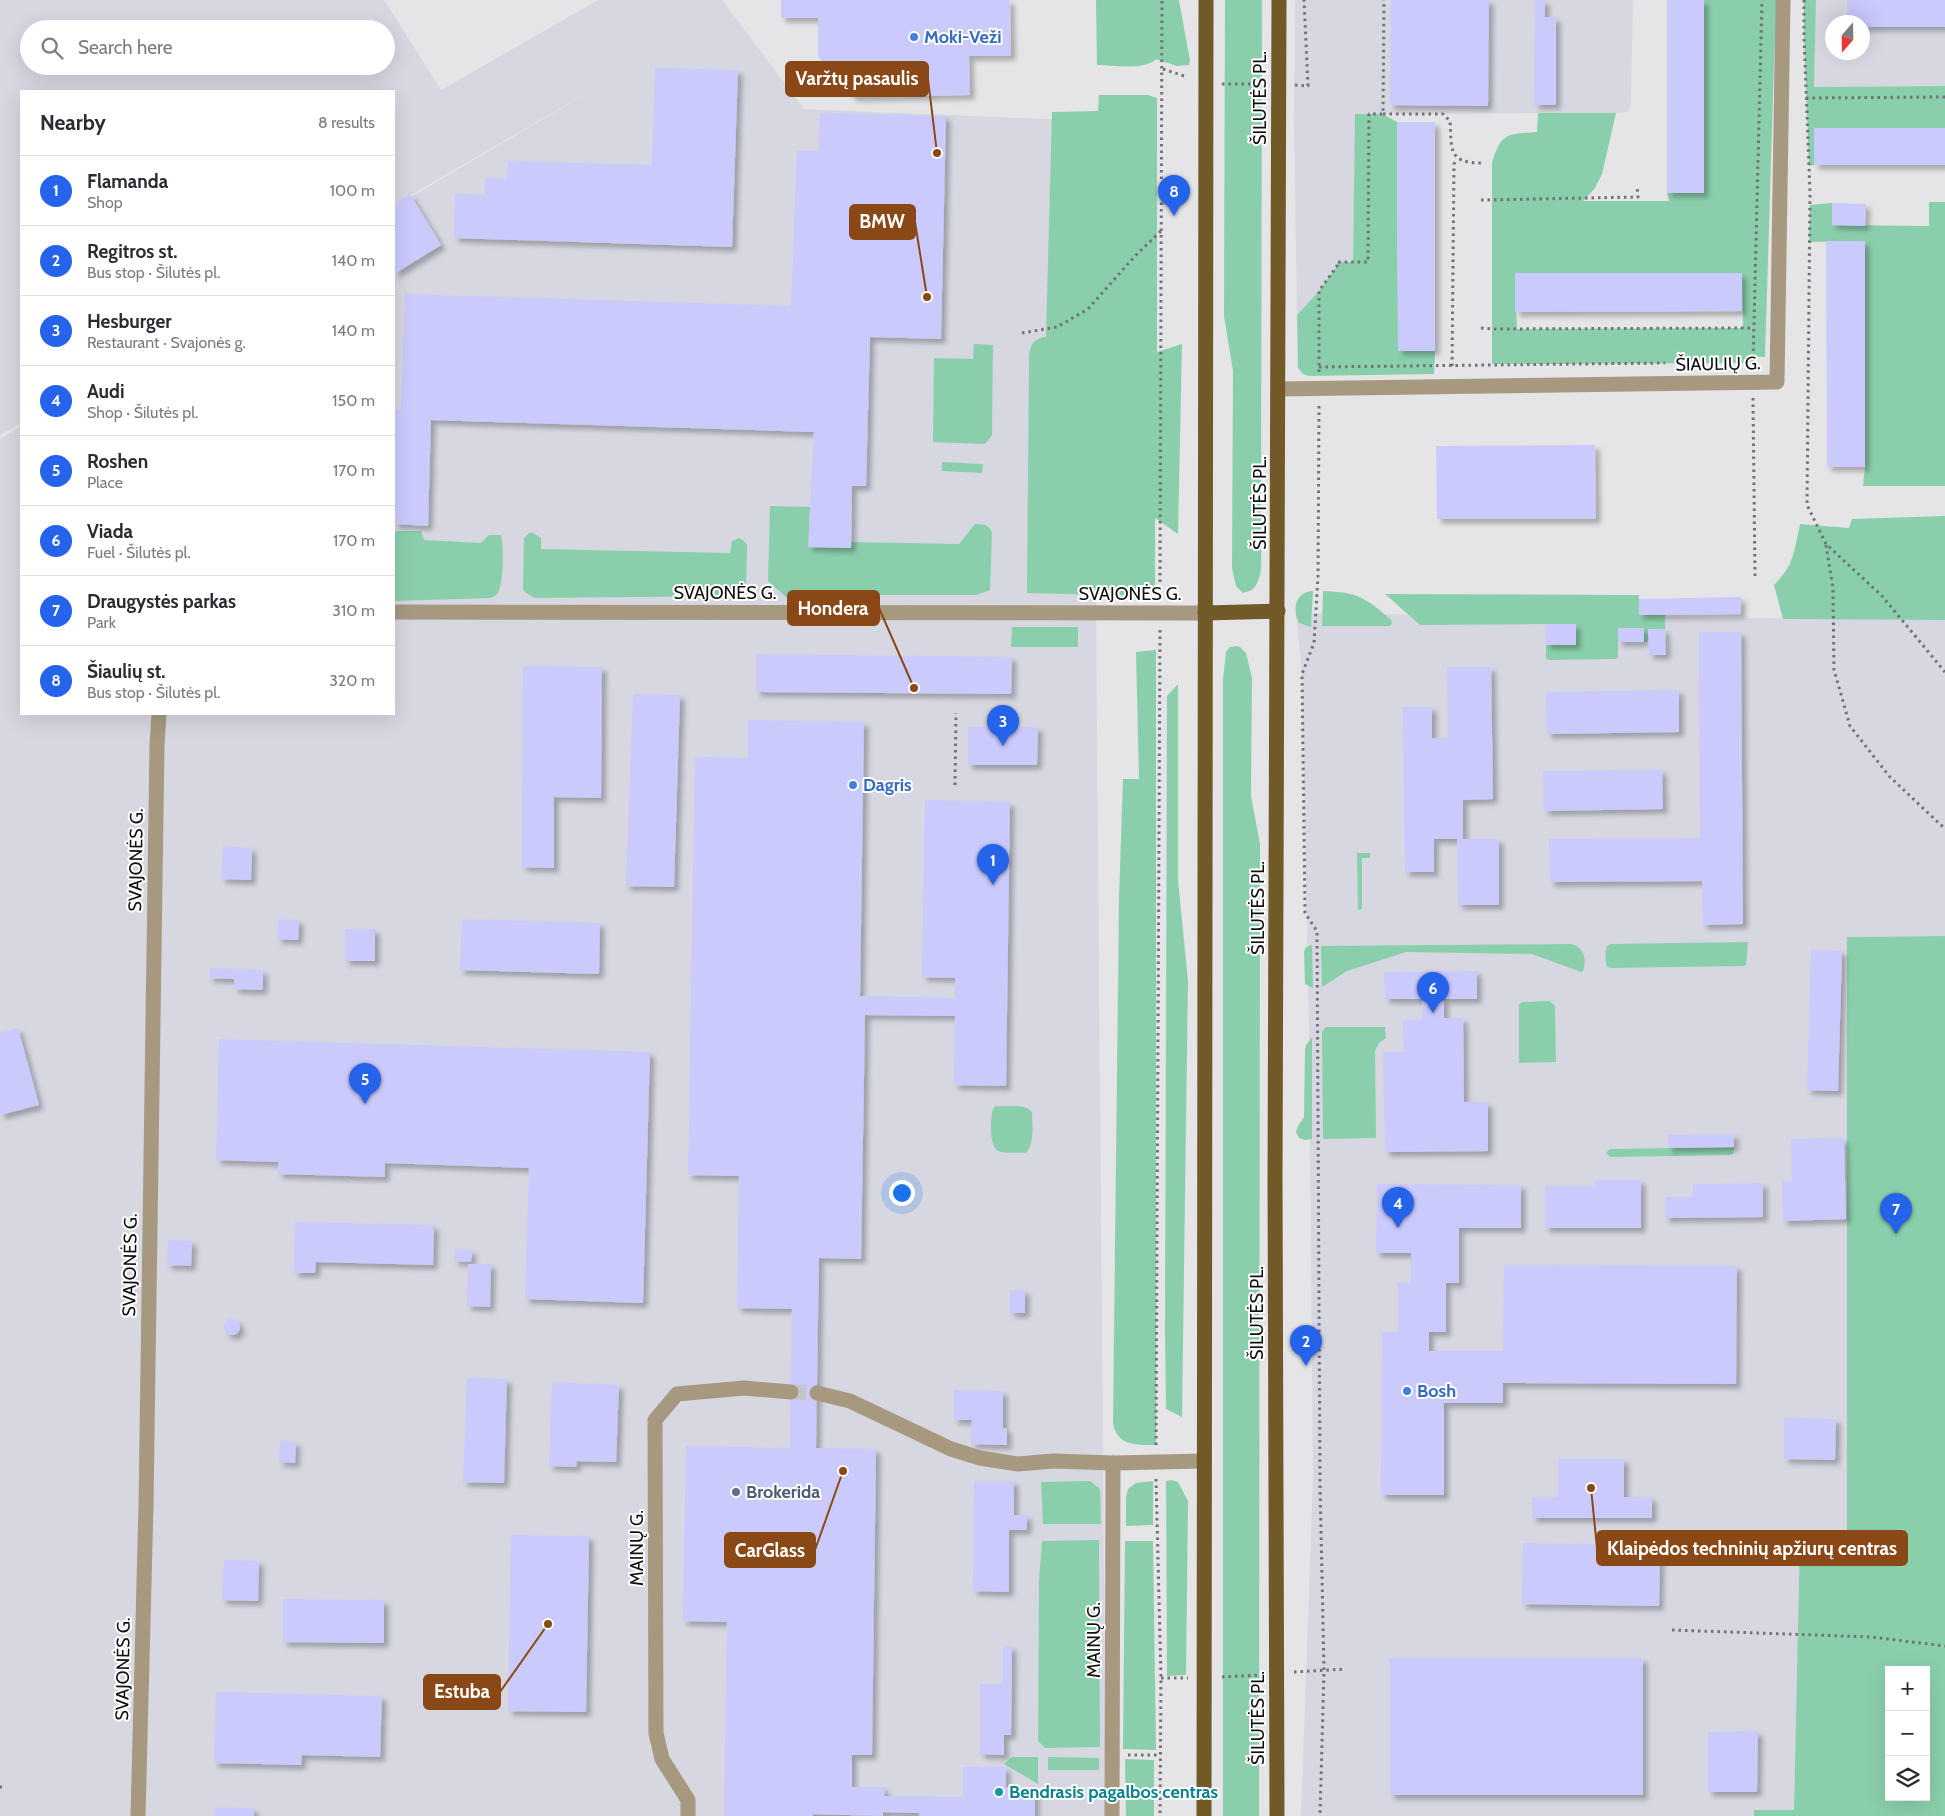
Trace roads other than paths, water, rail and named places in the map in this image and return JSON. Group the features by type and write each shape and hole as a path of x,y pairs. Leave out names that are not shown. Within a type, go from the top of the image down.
{"main road":[{"path":"1204,1816 1206,0"},
{"name":"ŠILUTĖS PL.","path":"1277,1816 1275,1168 1279,0"},
{"path":"1205,612 1278,611"}],"street":[{"name":"ŠIAULIŲ G.","path":"1279,389 1777,382 1783,0"},
{"name":"SVAJONĖS G.","path":"395,612 1205,612"},
{"name":"SVAJONĖS G.","path":"138,1816 146,1515 156,746 159,715"},
{"name":"MAINŲ G.","path":"688,1816 688,1800 662,1759 656,1733 655,1420 677,1394 744,1388 791,1392"},
{"path":"817,1393 850,1401 951,1449 980,1458 1018,1464 1053,1461 1113,1463 1204,1460"},
{"name":"MAINŲ G.","path":"1112,1816 1113,1463"}],"tunnel":[{"path":"791,1392 817,1393"}],"place":[{"name":"Moki-Veži","path":"914,37"},
{"name":"Varžtų pasaulis","path":"937,153"},
{"name":"Šiaulių st.","path":"1174,216"},
{"name":"BMW","path":"927,297"},
{"name":"Hondera","path":"914,688"},
{"name":"Hesburger","path":"1003,746"},
{"name":"Dagris","path":"853,785"},
{"name":"Flamanda","path":"993,885"},
{"name":"Viada","path":"1433,1013"},
{"name":"Roshen","path":"365,1104"},
{"name":"Audi","path":"1398,1228"},
{"name":"Draugystės parkas","path":"1896,1234"},
{"name":"Regitros st.","path":"1306,1366"},
{"name":"Bosh","path":"1407,1391"},
{"name":"CarGlass","path":"843,1471"},
{"name":"Klaipėdos techninių apžiurų centras","path":"1591,1488"},
{"name":"Brokerida","path":"736,1492"},
{"name":"Estuba","path":"548,1624"},
{"name":"Bendrasis pagalbos centras","path":"999,1792"}]}
